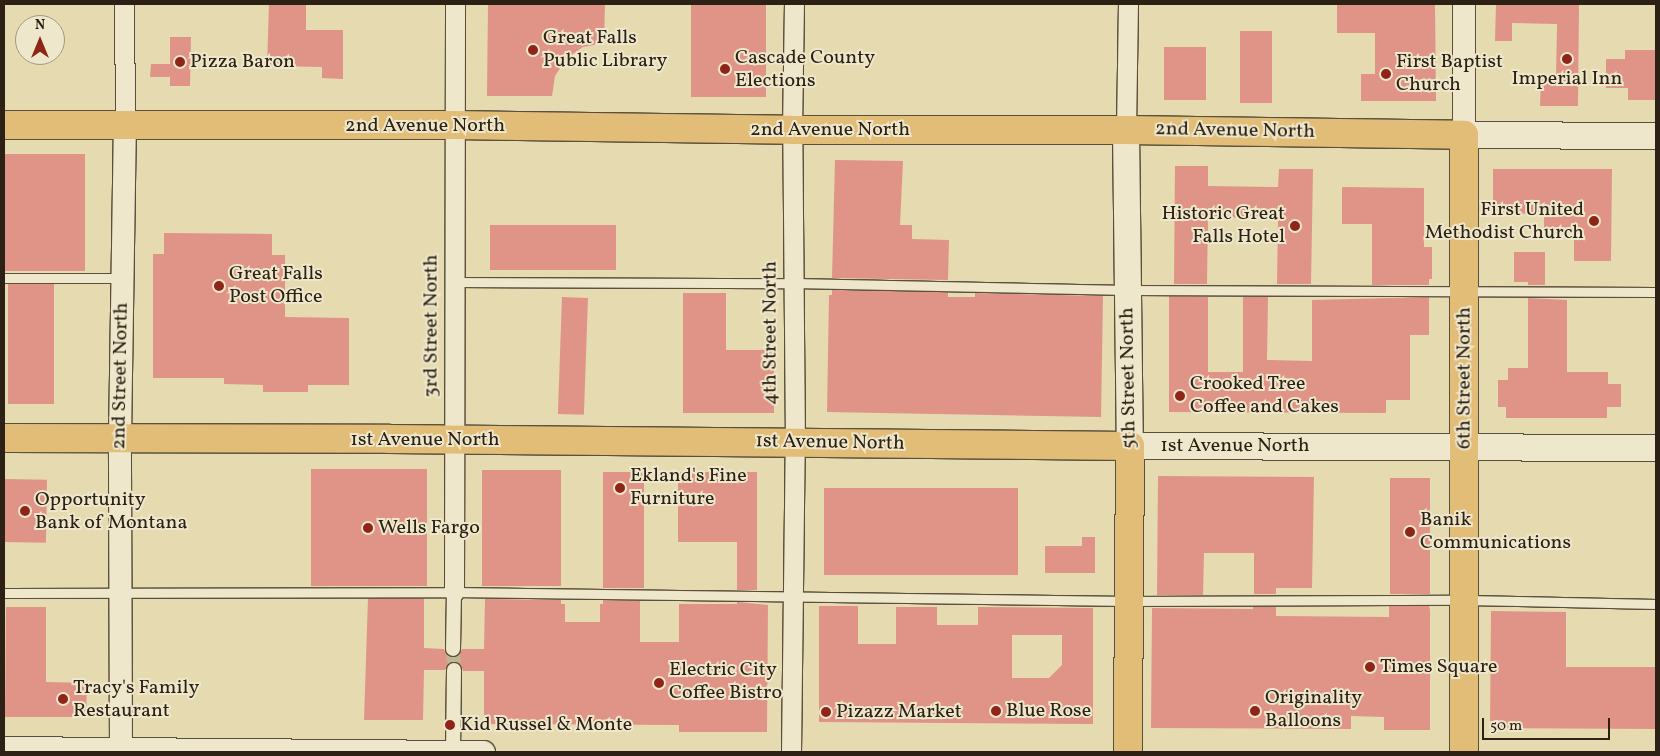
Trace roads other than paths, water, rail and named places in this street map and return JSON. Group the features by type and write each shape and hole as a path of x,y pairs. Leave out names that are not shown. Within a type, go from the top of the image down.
{"main road":[{"name":"2nd Avenue North","path":"4,125 454,125 792,130 1126,130 1656,136"},
{"name":"5th Street North","path":"1126,130 1130,446 1128,752"},
{"name":"6th Street North","path":"1464,135 1464,752"},
{"name":"1st Avenue North","path":"4,438 1656,448"}],"street":[{"name":"2nd Street North","path":"122,750 120,438 125,125 124,4"},
{"name":"3rd Street North","path":"454,4 454,649"},
{"name":"4th Street North","path":"791,752 795,443 792,130 794,4"},
{"name":"5th Street North","path":"1126,130 1128,4"},
{"name":"6th Street North","path":"1464,4 1464,135"},
{"path":"453,752 454,670"},
{"path":"4,748 484,752"}],"lane":[{"path":"4,278 122,278"},
{"path":"454,282 794,283 1128,290 1656,292"},
{"path":"4,593 454,592 1129,601 1465,600 1656,604"}],"tunnel":[{"path":"453,649 454,670"}],"place":[{"name":"Great Falls Public Library","path":"533,50"},
{"name":"Imperial Inn","path":"1567,59"},
{"name":"Pizza Baron","path":"180,62"},
{"name":"Cascade County Elections","path":"725,69"},
{"name":"First Baptist Church","path":"1386,74"},
{"name":"First United Methodist Church","path":"1594,221"},
{"name":"Historic Great Falls Hotel","path":"1295,226"},
{"name":"Great Falls Post Office","path":"219,286"},
{"name":"Crooked Tree Coffee and Cakes","path":"1180,396"},
{"name":"Ekland's Fine Furniture","path":"620,488"},
{"name":"Opportunity Bank of Montana","path":"25,511"},
{"name":"Wells Fargo","path":"368,528"},
{"name":"Banik Communications","path":"1410,532"},
{"name":"Times Square","path":"1370,667"},
{"name":"Electric City Coffee Bistro","path":"659,683"},
{"name":"Tracy's Family Restaurant","path":"63,699"},
{"name":"Blue Rose","path":"996,711"},
{"name":"Originality Balloons","path":"1255,711"},
{"name":"Pizazz Market","path":"826,712"},
{"name":"Kid Russel & Monte","path":"450,725"}]}
